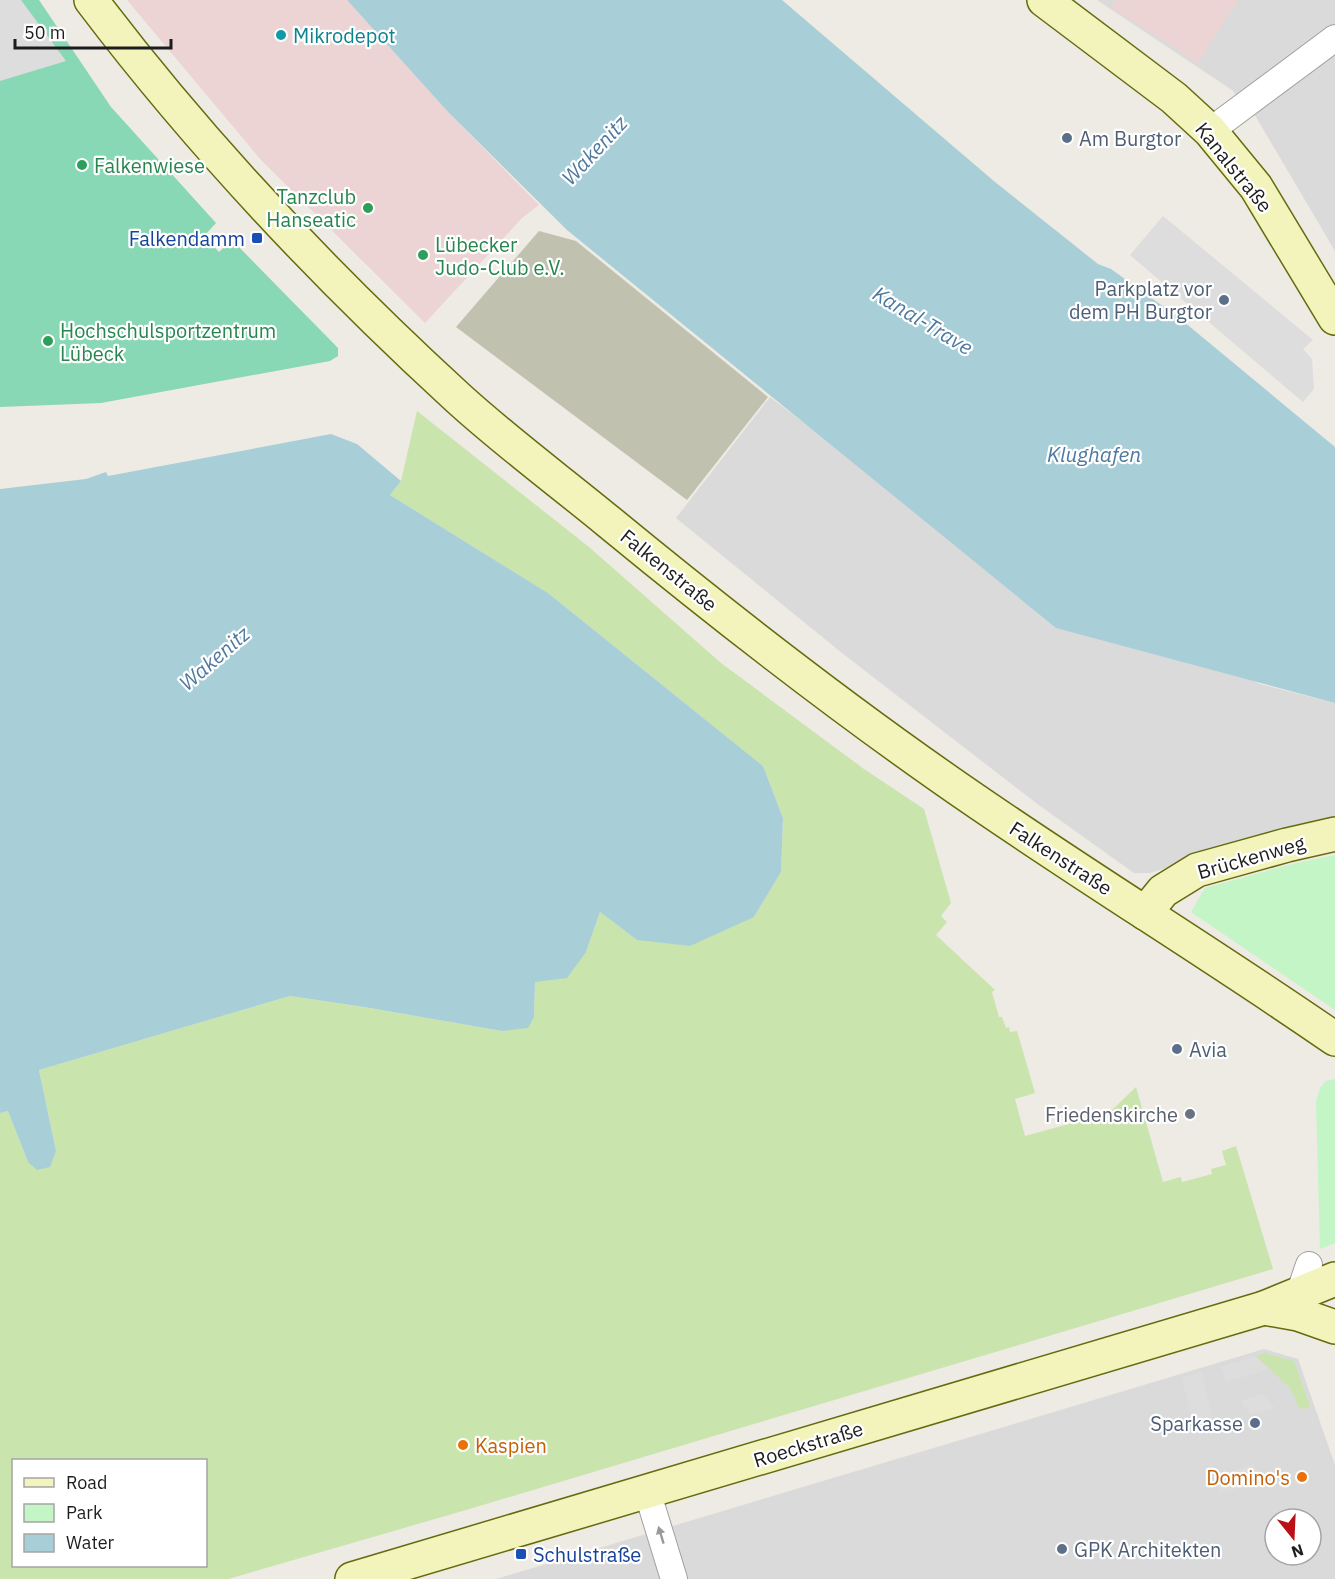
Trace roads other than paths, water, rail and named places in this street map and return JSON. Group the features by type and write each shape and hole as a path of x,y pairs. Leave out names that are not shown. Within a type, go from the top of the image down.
{"main road":[{"name":"Falkenstraße","path":"91,0 137,60 248,190 314,259 460,400 651,557 790,666 957,788 1335,1039"},
{"name":"Kanalstraße","path":"1044,0 1174,98 1210,131 1256,187 1335,318"},
{"name":"Brückenweg","path":"1145,913 1163,891 1197,870 1287,844 1335,834"},
{"name":"Roeckstraße","path":"352,1579 401,1572 647,1491 1264,1308 1314,1279"},
{"name":"Roeckstraße","path":"1264,1308 1298,1314 1335,1327"}],"street":[{"path":"1210,131 1335,38"},
{"path":"647,1491 674,1579"}],"water":[{"name":"Klughafen","path":"347,0 782,0 995,182 1098,264 1111,269 1178,317 1335,447 1335,703 1056,628 567,230 448,112"},
{"name":"Wakenitz","path":"331,434 357,444 401,481 390,495 548,593 763,766 783,818 781,872 754,917 690,946 637,940 600,912 586,952 567,978 535,982 534,1017 528,1028 502,1031 290,996 39,1070 56,1151 50,1167 37,1170 28,1162 8,1111 0,1113 0,489 86,479 106,472 108,476"}],"place":[{"name":"Mikrodepot","path":"281,35"},
{"name":"Am Burgtor","path":"1067,138"},
{"name":"Falkenwiese","path":"82,165"},
{"name":"Tanzclub Hanseatic","path":"368,208"},
{"name":"Falkendamm","path":"257,238"},
{"name":"Lübecker Judo-Club e.V.","path":"423,255"},
{"name":"Parkplatz vor dem PH Burgtor","path":"1224,300"},
{"name":"Hochschulsportzentrum Lübeck","path":"48,341"},
{"name":"Avia","path":"1177,1049"},
{"name":"Friedenskirche","path":"1190,1114"},
{"name":"Sparkasse","path":"1255,1423"},
{"name":"Kaspien","path":"463,1445"},
{"name":"Domino's","path":"1302,1477"},
{"name":"GPK Architekten","path":"1062,1549"},
{"name":"Schulstraße","path":"521,1554"}],"water label":[{"name":"Kanal-Trave","path":"923,320"}]}
